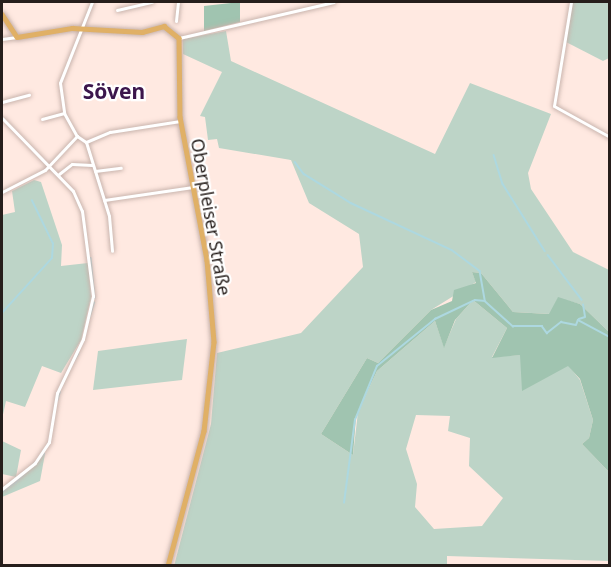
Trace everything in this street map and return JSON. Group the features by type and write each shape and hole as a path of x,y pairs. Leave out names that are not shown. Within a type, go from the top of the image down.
{"main road":[{"path":"2,14 17,37 82,28 142,32 166,26 179,38"},
{"name":"Oberpleiser Straße","path":"168,566 195,471 212,377 210,279 180,120 179,38"}],"street":[{"path":"92,2 60,83 64,112 77,136 86,142 104,200 112,251"},
{"path":"117,10 152,2"},
{"path":"176,21 178,2"},
{"path":"179,38 334,2"},
{"path":"571,2 554,106 609,137"},
{"path":"2,39 17,37"},
{"path":"2,102 29,95"},
{"path":"42,119 64,112"},
{"path":"2,118 48,166 59,174 82,211 93,284 78,352 57,393 44,453 2,489"},
{"path":"86,142 110,132 180,120"},
{"path":"2,192 48,166 77,136"},
{"path":"59,174 72,164 93,165"},
{"path":"95,171 120,168"},
{"path":"104,200 193,187"}],"green space":[{"path":"240,2 240,22 204,31 204,6"},
{"path":"572,2 609,2 609,58 603,61 566,42"},
{"path":"226,31 231,61 435,154 470,83 551,114 528,173 531,189 573,252 609,270 609,332 580,304 558,298 550,314 513,312 481,273 472,272 476,282 431,310 378,363 367,358 321,434 353,455 358,412 377,371 435,321 444,347 456,319 473,300 507,328 492,357 520,355 568,365 580,380 593,420 589,438 582,444 609,472 609,561 447,556 447,566 174,566 211,424 217,353 301,333 363,267 359,234 309,203 291,160 219,148 217,139 208,140 205,117 200,116 222,72 183,54 183,39","holes":["416,415 450,416 448,431 470,438 469,466 503,498 482,526 434,529 415,507 417,484 406,449"]},
{"path":"34,180 41,182 62,245 61,266 88,263 91,297 81,340 61,373 42,366 25,407 6,401 2,419 2,215 15,212 12,191"},
{"path":"472,272 481,273 513,312 549,314 558,297 580,304 609,332 609,472 582,444 589,438 593,420 580,379 568,366 522,391 520,355 492,358 507,328 473,300 455,320 444,348 435,321 377,371 356,416 353,455 321,434 367,358 378,363 431,310 452,301 454,290 476,283"},
{"path":"187,339 182,380 93,390 98,351"},
{"path":"2,441 21,450 16,477 2,474"},
{"path":"45,454 40,481 2,497 2,492"}],"waterway":[{"path":"494,155 503,184 545,251"},
{"path":"295,162 304,174 351,203 452,250 480,271 485,300"},
{"path":"2,313 52,258 53,244 32,201"},
{"path":"548,255 582,300"},
{"path":"91,258 95,298"},
{"path":"344,503 355,420 377,366 435,319 475,300 485,301 513,326 542,326 547,333 561,322 576,325 578,320 610,337"},
{"path":"89,319 94,303"},
{"path":"579,319 585,317 583,305"},
{"path":"74,361 78,354"},
{"path":"57,401 60,392"},
{"path":"15,483 44,454"},
{"path":"2,492 13,484"}],"district":[{"name":"Söven","path":"114,91"}]}
